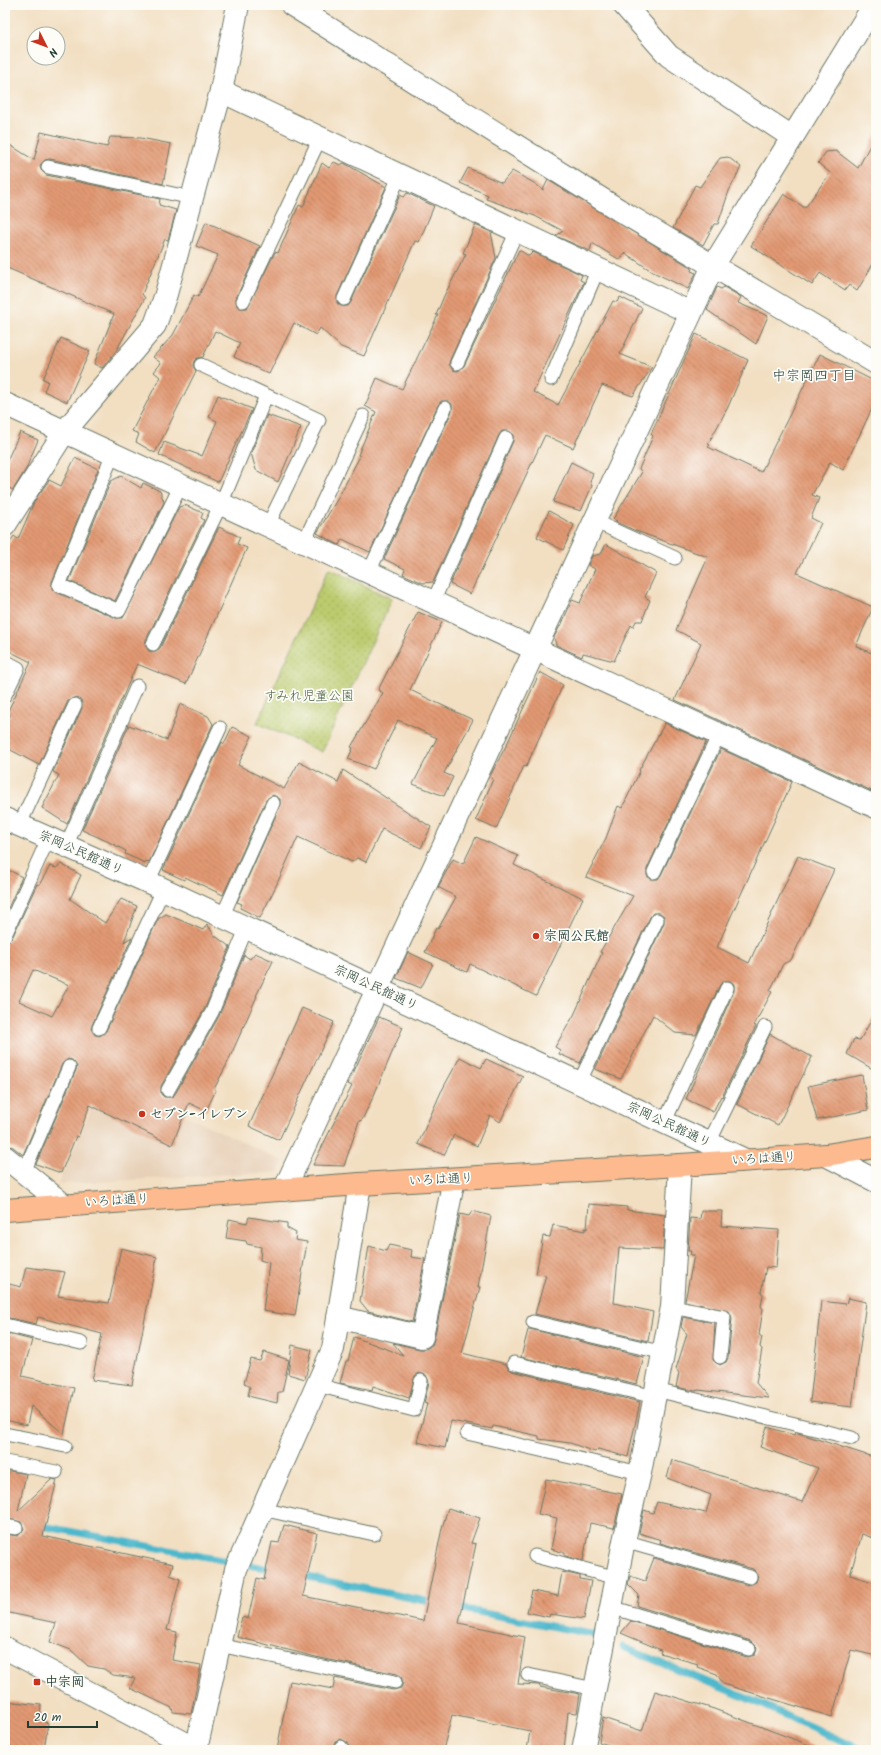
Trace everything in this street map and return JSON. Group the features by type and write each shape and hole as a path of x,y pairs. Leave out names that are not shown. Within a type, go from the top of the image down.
{"main road":[{"name":"いろは通り","path":"5,1210 360,1184 826,1155 876,1147"}],"street":[{"path":"5,525 65,432 155,325 166,294 221,91 238,5"},
{"path":"292,5 619,210 875,360"},
{"path":"624,5 669,56 792,137"},
{"path":"284,1190 713,266 874,5"},
{"path":"221,91 691,313"},
{"path":"5,404 876,807"},
{"name":"宗岡公民館通り","path":"12,822 156,886 745,1160"},
{"path":"826,1155 876,1180"},
{"path":"5,1157 64,1205"},
{"path":"582,1750 624,1542 640,1473 672,1307 680,1165"},
{"path":"338,1317 422,1337 454,1179"},
{"path":"5,1648 197,1750 236,1569 333,1349 360,1184"}],"lane":[{"path":"243,301 320,138"},
{"path":"48,167 192,198"},
{"path":"344,299 400,175"},
{"path":"457,363 517,231"},
{"path":"551,379 598,269"},
{"path":"201,365 319,420 268,525"},
{"path":"153,644 221,504 266,396"},
{"path":"369,572 445,408"},
{"path":"304,542 363,416"},
{"path":"433,602 506,438"},
{"path":"113,454 59,585 119,611 180,485"},
{"path":"594,521 675,558"},
{"path":"5,662 18,668 5,695"},
{"path":"5,935 57,843 137,686"},
{"path":"12,822 75,705"},
{"path":"99,1028 220,728"},
{"path":"654,872 719,734"},
{"path":"222,917 273,803"},
{"path":"579,1083 657,920"},
{"path":"168,1090 212,1012 246,929"},
{"path":"664,1123 727,988"},
{"path":"709,1144 765,1027"},
{"path":"24,1172 68,1067"},
{"path":"672,1307 724,1317 720,1357"},
{"path":"533,1322 664,1353"},
{"path":"5,1326 81,1342"},
{"path":"514,1363 852,1438"},
{"path":"317,1384 414,1410 421,1381"},
{"path":"467,1433 640,1473"},
{"path":"5,1434 65,1446"},
{"path":"5,1462 56,1472"},
{"path":"262,1509 374,1534"},
{"path":"624,1542 750,1577"},
{"path":"534,1556 617,1578"},
{"path":"611,1607 749,1649"},
{"path":"219,1645 395,1682"},
{"path":"528,1674 595,1688"}],"shaded area":[{"path":"105,1078 283,1161 278,1172 58,1184"}],"green space":[{"name":"すみれ児童公園","path":"329,568 392,599 322,752 257,723"}],"building":[{"path":"41,132 107,147 110,137 141,138 171,144 163,184 50,159 45,160 40,165 41,170 46,175 160,199 159,205 176,210 168,240 165,239 142,294 145,298 116,351 102,368 94,364 114,314 5,267 5,142 34,160"},
{"path":"876,134 876,259 857,291 849,285 845,290 820,273 812,285 751,246 784,194 805,208 830,173 818,163 826,152 836,151 858,168"},
{"path":"728,157 741,167 729,191 718,224 714,224 703,245 673,228 695,185 700,187 720,158"},
{"path":"334,162 340,165 344,163 386,187 337,296 337,303 341,306 348,306 351,302 400,195 404,197 407,193 434,206 419,242 415,241 364,356 341,347 320,328 316,335 294,323 269,374 234,357 240,343 215,331 203,357 197,358 194,361 193,366 196,371 155,453 136,442 139,434 132,431 160,377 154,372 161,363 153,357 173,335 194,295 198,297 218,255 196,246 206,222 260,246 236,298 237,306 240,308 247,308 275,252 278,253 299,205 303,207 322,163 329,168"},
{"path":"468,168 502,183 512,171 534,183 543,190 548,180 692,268 691,271 696,273 688,289 653,272 625,253 620,260 592,243 590,251 556,236 563,231 535,216 486,199 488,195 460,183"},
{"path":"475,225 491,232 496,258 450,360 449,364 453,370 458,371 464,366 519,250 529,256 533,252 582,275 580,280 584,282 533,392 558,405 613,301 617,302 620,297 642,308 620,354 652,367 633,396 602,385 573,448 545,435 470,594 450,584 513,441 513,434 509,431 502,431 499,435 433,582 423,583 403,574 405,569 384,559 452,411 452,404 448,401 441,401 438,405 370,552 342,539 339,545 317,533 338,498 360,456 358,455 376,412 365,406 377,378 402,389 438,315 436,315 444,296 466,254 463,253"},
{"path":"717,287 721,289 724,287 741,297 738,303 768,316 756,344 707,310"},
{"path":"696,334 748,360 728,407 708,444 710,445 708,447 761,472 820,354 876,382 876,400 843,470 830,462 812,495 819,498 811,518 821,523 797,573 873,607 856,646 876,655 876,793 675,700 701,643 676,630 708,557 636,531 616,522 617,521 613,519 642,472 639,469 653,436 651,434"},
{"path":"61,338 90,351 67,402 44,391 48,381 43,379"},
{"path":"218,395 252,409 218,482 159,455 164,442 202,456 217,421 209,417"},
{"path":"267,415 301,427 278,482 256,470 251,453"},
{"path":"20,432 38,440 26,469 13,490 5,486 5,465"},
{"path":"75,458 98,469 52,582 52,589 116,618 123,618 179,507 185,505 203,513 201,518 204,520 146,640 145,645 149,651 154,652 160,648 219,527 240,537 237,544 247,548 186,684 137,664 67,824 42,808 59,775 53,772 82,708 81,700 75,697 68,701 39,765 5,747 5,729 10,715 7,713 31,662 5,649 5,550 14,536 18,539 35,500 49,480 61,486"},
{"path":"571,462 593,473 590,482 592,486 581,511 553,502"},
{"path":"121,476 141,488 143,483 160,491 164,502 115,601 69,581 111,481"},
{"path":"549,511 574,525 563,550 537,537"},
{"path":"606,544 656,573 645,597 650,600 642,621 636,621 633,627 631,625 614,661 583,653 582,657 556,645 554,637 561,626 572,600 580,603 595,569 588,565 592,556 601,554"},
{"path":"418,612 442,622 410,690 473,720 444,773 453,777 444,796 413,784 437,738 398,720 374,769 348,759 353,748 351,747 383,693 378,690"},
{"path":"540,672 563,685 496,829 476,820 493,779 490,776 507,744"},
{"path":"180,704 208,716 213,724 149,862 146,861 145,863 125,854 126,851 109,842 82,830 129,725 167,740"},
{"path":"665,723 706,742 647,869 647,876 651,879 658,879 661,875 721,749 792,782 717,947 749,963 798,856 834,870 791,960 783,964 770,991 772,992 754,1025 756,1026 722,1097 721,1096 713,1112 686,1099 734,991 734,984 730,981 723,981 720,985 696,1035 675,1033 653,1015 621,1079 595,1069 664,923 664,916 660,913 653,913 650,917 580,1063 559,1054 560,1050 555,1047 574,1015 602,953 600,952 633,896 586,877 606,838 618,806 622,808 640,771 639,770"},
{"path":"232,727 252,736 238,765 284,789 299,762 338,782 343,770 431,827 421,848 382,829 366,862 357,858 352,862 298,837 260,918 240,908 242,904 237,902 280,806 280,799 273,795 266,800 223,895 185,877 184,880 163,870 222,742 224,744"},
{"path":"476,837 518,856 514,865 583,898 536,996 470,964 467,972 425,952 436,928 438,929 456,897 438,887 453,859 463,864"},
{"path":"61,864 81,875 70,899 105,923 121,899 137,906 124,942 132,937 92,1025 91,1029 95,1035 100,1036 106,1031 158,919 166,914 203,930 207,924 214,935 230,947 205,1008 161,1086 161,1094 164,1097 172,1097 175,1094 219,1016 244,955 250,959 255,953 273,961 256,996 227,1064 214,1089 216,1090 206,1111 189,1103 172,1145 90,1105 78,1137 76,1136 61,1173 36,1164 76,1070 77,1066 72,1060 68,1059 62,1064 23,1155 13,1147 5,1145 5,943 12,938 37,884 39,885 50,866 56,868","holes":["33,970 69,985 52,1016 19,1001"]},
{"path":"5,868 22,877 5,915"},
{"path":"408,952 433,964 421,988 396,978"},
{"path":"302,1008 334,1022 279,1140 249,1126"},
{"path":"876,1012 876,1071 847,1054 854,1039 860,1040"},
{"path":"379,1017 403,1027 374,1095 362,1120 359,1121 344,1166 313,1165 352,1086 348,1084"},
{"path":"770,1034 812,1057 778,1125 737,1104"},
{"path":"460,1057 481,1068 486,1059 523,1076 500,1122 490,1115 477,1146 454,1135 444,1155 418,1144 441,1092"},
{"path":"862,1075 868,1110 817,1120 808,1086"},
{"path":"589,1204 627,1207 627,1210 665,1215 663,1250 619,1248 614,1303 653,1312 648,1341 535,1314 546,1275 536,1274 543,1236 550,1237 553,1225 585,1231 585,1228 587,1229"},
{"path":"472,1211 491,1216 478,1287 480,1287 462,1353 506,1364 512,1371 640,1402 628,1457 598,1449 595,1452 570,1443 539,1439 539,1436 493,1426 492,1429 451,1421 445,1448 417,1442 427,1404 424,1403 429,1382 426,1375 419,1373 415,1376 409,1398 373,1386 372,1390 340,1383 346,1361 348,1361 354,1337 403,1355 393,1343 420,1349 426,1349 432,1345 460,1214 469,1216"},
{"path":"701,1211 722,1211 721,1226 779,1230 776,1268 766,1267 761,1292 763,1295 761,1306 763,1309 759,1335 762,1337 760,1347 762,1349 756,1383 769,1398 698,1390 695,1391 676,1387 679,1373 676,1369 687,1334 681,1327 683,1317 715,1323 713,1360 720,1365 726,1362 728,1358 732,1318 729,1311 685,1301 694,1255 690,1255 691,1251 688,1251 690,1218 700,1219"},
{"path":"249,1217 287,1223 287,1228 296,1233 295,1240 307,1242 295,1316 263,1311 269,1263 260,1260 261,1247 247,1244 246,1241 226,1238 229,1219 247,1223"},
{"path":"389,1245 412,1250 411,1257 425,1259 412,1322 368,1311 360,1301 369,1246 386,1251"},
{"path":"121,1248 157,1257 132,1385 92,1380 102,1334 38,1317 36,1324 5,1317 5,1283 21,1287 26,1267 65,1272 58,1296 109,1303"},
{"path":"848,1298 866,1302 852,1407 810,1402 821,1301 846,1304"},
{"path":"530,1329 644,1357 637,1384 521,1357 528,1330"},
{"path":"5,1333 32,1340 22,1376 74,1388 64,1434 31,1406 27,1425 5,1420"},
{"path":"292,1345 312,1350 305,1379 288,1374"},
{"path":"264,1352 289,1360 282,1392 278,1392 277,1403 248,1396 250,1387 244,1383 251,1359 260,1361"},
{"path":"767,1427 794,1435 795,1432 876,1458 876,1539 862,1534 850,1575 876,1583 876,1656 851,1650 832,1717 723,1684 717,1674 697,1667 698,1664 660,1653 661,1650 621,1633 631,1621 747,1657 755,1655 757,1647 751,1641 637,1606 639,1595 628,1584 630,1576 645,1581 654,1558 748,1585 756,1582 758,1575 753,1569 660,1543 661,1540 639,1533 644,1510 653,1513 657,1502 706,1513 711,1495 667,1478 672,1460 802,1502 818,1468 760,1447"},
{"path":"5,1470 26,1474 18,1511 52,1479 57,1480 43,1536 173,1564 170,1575 180,1579 167,1630 177,1632 172,1660 201,1665 191,1714 173,1712 172,1708 130,1688 135,1678 113,1675 104,1669 88,1666 71,1650 50,1642 56,1623 5,1612 5,1534 18,1536 24,1529 21,1522 5,1518"},
{"path":"546,1479 622,1494 614,1528 590,1523 583,1561 565,1556 565,1553 551,1549 557,1518 538,1514"},
{"path":"448,1508 480,1518 471,1543 476,1544 459,1623 525,1637 518,1684 539,1685 540,1687 580,1694 577,1713 568,1712 564,1750 527,1750 530,1731 452,1715 443,1750 349,1750 348,1743 341,1739 334,1743 333,1750 277,1750 290,1681 333,1689 335,1678 393,1690 401,1688 403,1683 401,1676 397,1674 316,1657 237,1637 242,1617 248,1619 257,1578 264,1580 272,1542 279,1543 284,1525 317,1533 303,1596 423,1621 442,1528"},
{"path":"562,1572 580,1576 580,1579 591,1581 584,1619 550,1614 549,1617 527,1612 532,1591 558,1596"},
{"path":"655,1691 714,1709 817,1748 816,1750 624,1750 599,1742 603,1718 642,1731"},
{"path":"5,1701 41,1705 40,1720 48,1723 44,1750 5,1750"}],"waterway":[{"path":"37,1525 275,1570"},
{"path":"298,1575 435,1603"},
{"path":"453,1607 596,1635"},
{"path":"623,1647 763,1705 862,1750"}],"place":[{"name":"宗岡公民館","path":"536,936"},
{"name":"セブン-イレブン","path":"142,1114"},
{"name":"中宗岡","path":"37,1682"}],"district":[{"name":"中宗岡四丁目","path":"814,376"}]}
